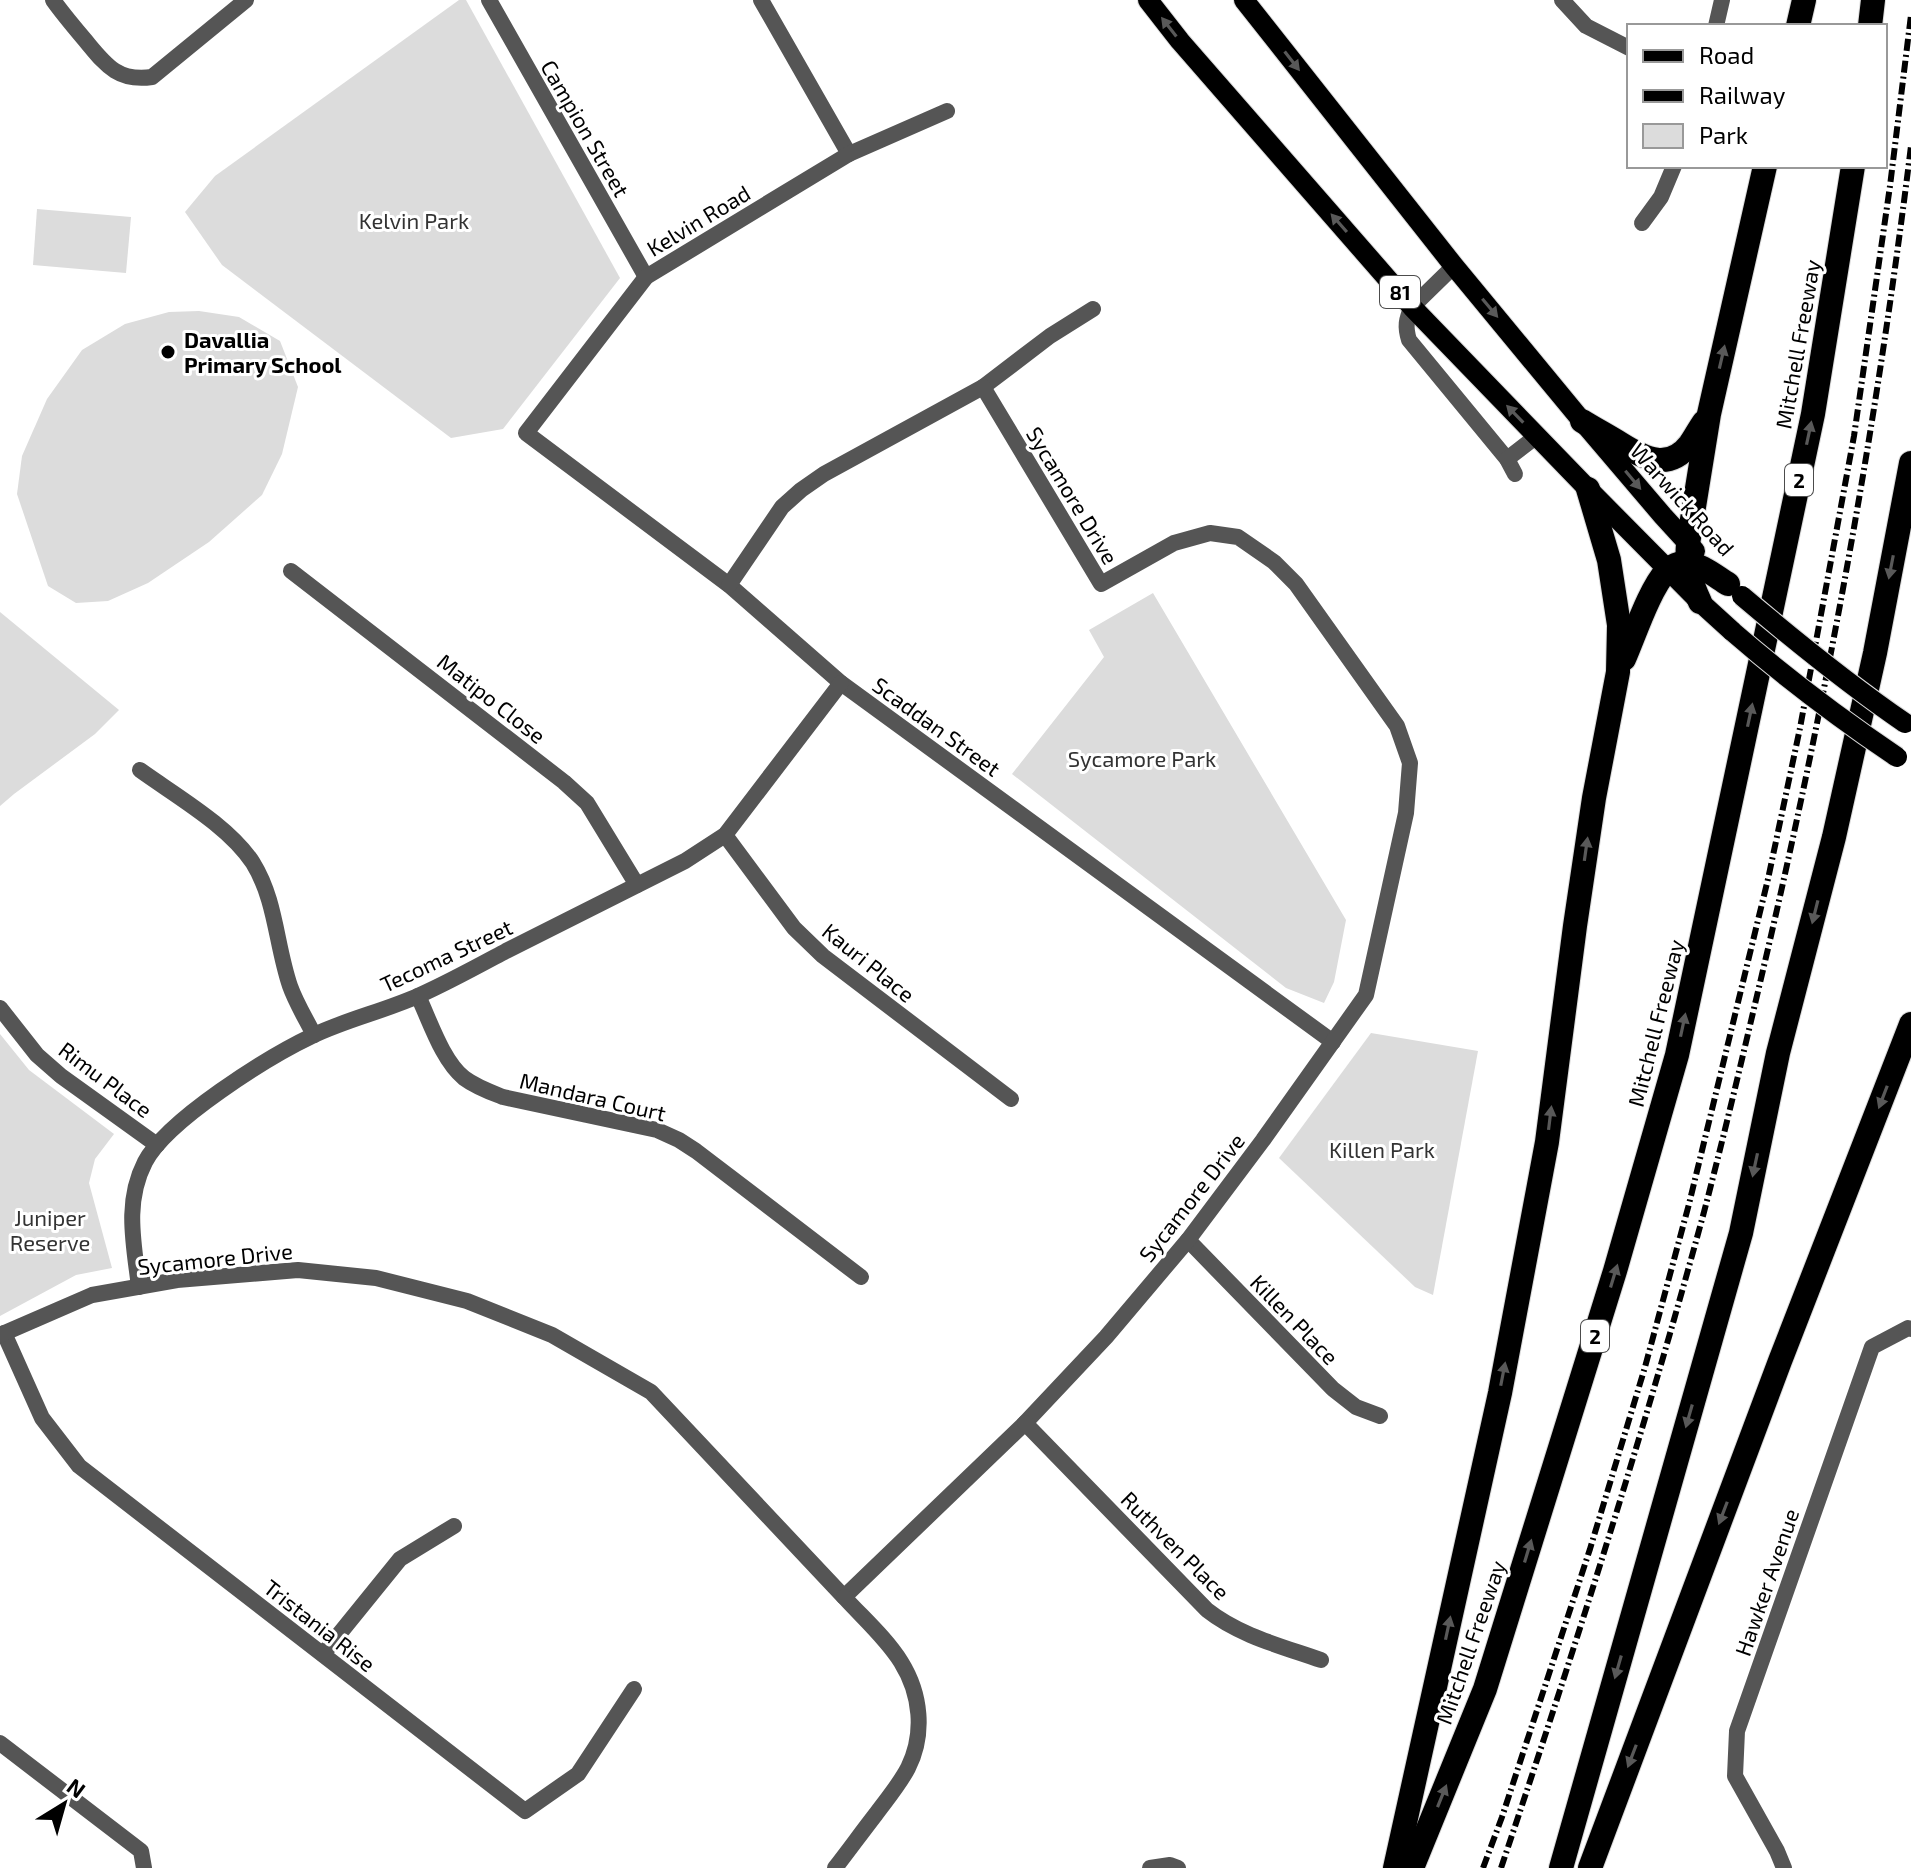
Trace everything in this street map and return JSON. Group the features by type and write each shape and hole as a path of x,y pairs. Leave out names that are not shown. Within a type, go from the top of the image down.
{"highway":[{"path":"1798,24 1804,0"},
{"path":"1870,24 1873,0"},
{"path":"1618,672 1656,587 1681,559 1695,511 1709,414 1765,168"},
{"name":"Mitchell Freeway","path":"1412,1868 1485,1689 1615,1271 1677,1055 1813,414 1853,168"},
{"path":"1582,421 1636,454 1658,460 1678,455 1689,445 1709,414"},
{"path":"1561,1868 1741,1233 1778,1053 1834,837 1872,669 1911,463"},
{"path":"1395,1868 1500,1393 1544,1157 1594,798 1618,672 1619,625 1609,560 1588,489"},
{"path":"1681,559 1700,567 1735,590"},
{"path":"1681,559 1700,602"},
{"path":"1590,1868 1780,1361 1911,1024"}],"main road":[{"name":"81","path":"1148,0 1180,41 1412,307 1588,489 1681,559"},
{"name":"Warwick Road","path":"1244,0 1454,266 1582,421 1681,559"},
{"path":"1735,590 1810,654 1908,725"},
{"path":"1700,602 1784,676 1904,761"}],"street":[{"path":"53,0 101,61 124,76 137,79 152,77 246,0"},
{"name":"Campion Street","path":"489,0 646,277"},
{"path":"761,0 849,154"},
{"path":"1562,0 1586,26 1627,47"},
{"path":"1716,24 1722,0"},
{"name":"Kelvin Road","path":"526,433 646,277 849,154 947,111"},
{"path":"1642,223 1661,197 1673,168"},
{"path":"1454,266 1412,307 1405,329 1409,340 1511,466 1537,436"},
{"path":"729,585 782,507 801,490 824,474 983,387 1050,336 1093,309"},
{"name":"Sycamore Drive","path":"2,1334 92,1295 177,1280 298,1270 376,1278 467,1301 552,1335 651,1392 844,1597 1025,1423 1106,1337 1188,1240 1366,995 1406,813 1410,763 1397,726 1296,584 1274,562 1238,537 1210,533 1174,543 1101,584 983,387"},
{"name":"Scaddan Street","path":"526,433 729,585 841,683 1333,1042"},
{"name":"Matipo Close","path":"291,571 564,782 587,803 637,885"},
{"name":"Tecoma Street","path":"139,1287 131,1214 136,1187 145,1162 157,1145 188,1117 229,1085 314,1035 418,996 685,861 725,835 841,683"},
{"path":"140,770 222,829 252,862 270,902 290,988 314,1035"},
{"name":"Kauri Place","path":"725,835 794,928 823,956 1011,1099"},
{"name":"Mandara Court","path":"418,996 450,1064 472,1083 503,1097 657,1130 679,1140 861,1277"},
{"name":"Rimu Place","path":"0,1008 37,1055 61,1076 157,1145"},
{"name":"Killen Place","path":"1188,1240 1333,1389 1356,1407 1380,1416"},
{"name":"Hawker Avenue","path":"1784,1868 1735,1776 1737,1731 1872,1347 1911,1329"},
{"name":"Tristania Rise","path":"2,1334 42,1418 79,1466 525,1811 578,1774 634,1689"},
{"name":"Ruthven Place","path":"1025,1423 1215,1617 1244,1633 1321,1660"},
{"path":"323,1654 400,1559 454,1526"},
{"path":"835,1868 908,1768 918,1731 917,1703 909,1676 900,1660 844,1597"},
{"path":"0,1743 141,1851 144,1868"},
{"path":"1150,1868 1170,1865 1178,1868"}],"green space":[{"name":"Kelvin Park","path":"459,0 466,0 620,278 503,429 451,438 222,265 185,212 215,176"},
{"path":"37,209 131,217 126,273 33,265"},
{"path":"199,311 239,317 280,341 298,387 282,454 262,495 209,542 148,583 108,601 76,603 48,586 17,494 22,456 47,399 82,350 125,324 169,312"},
{"name":"Sycamore Park","path":"1153,593 1346,920 1334,982 1324,1003 1286,988 1012,774 1104,657 1089,630"},
{"path":"0,612 119,710 95,734 0,806"},
{"name":"Killen Park","path":"1371,1033 1478,1051 1433,1295 1415,1287 1279,1158"},
{"name":"Juniper Reserve","path":"0,1034 29,1070 114,1134 95,1159 89,1183 112,1268 76,1275 0,1316"}],"railway":[{"path":"1483,1868 1590,1549 1645,1367 1689,1204 1768,879 1800,728 1854,436 1911,15"},
{"path":"1501,1868 1633,1459 1704,1212 1742,1061 1829,663 1883,353 1911,146"}],"place":[{"name":"Davallia Primary School","path":"168,352"}]}
